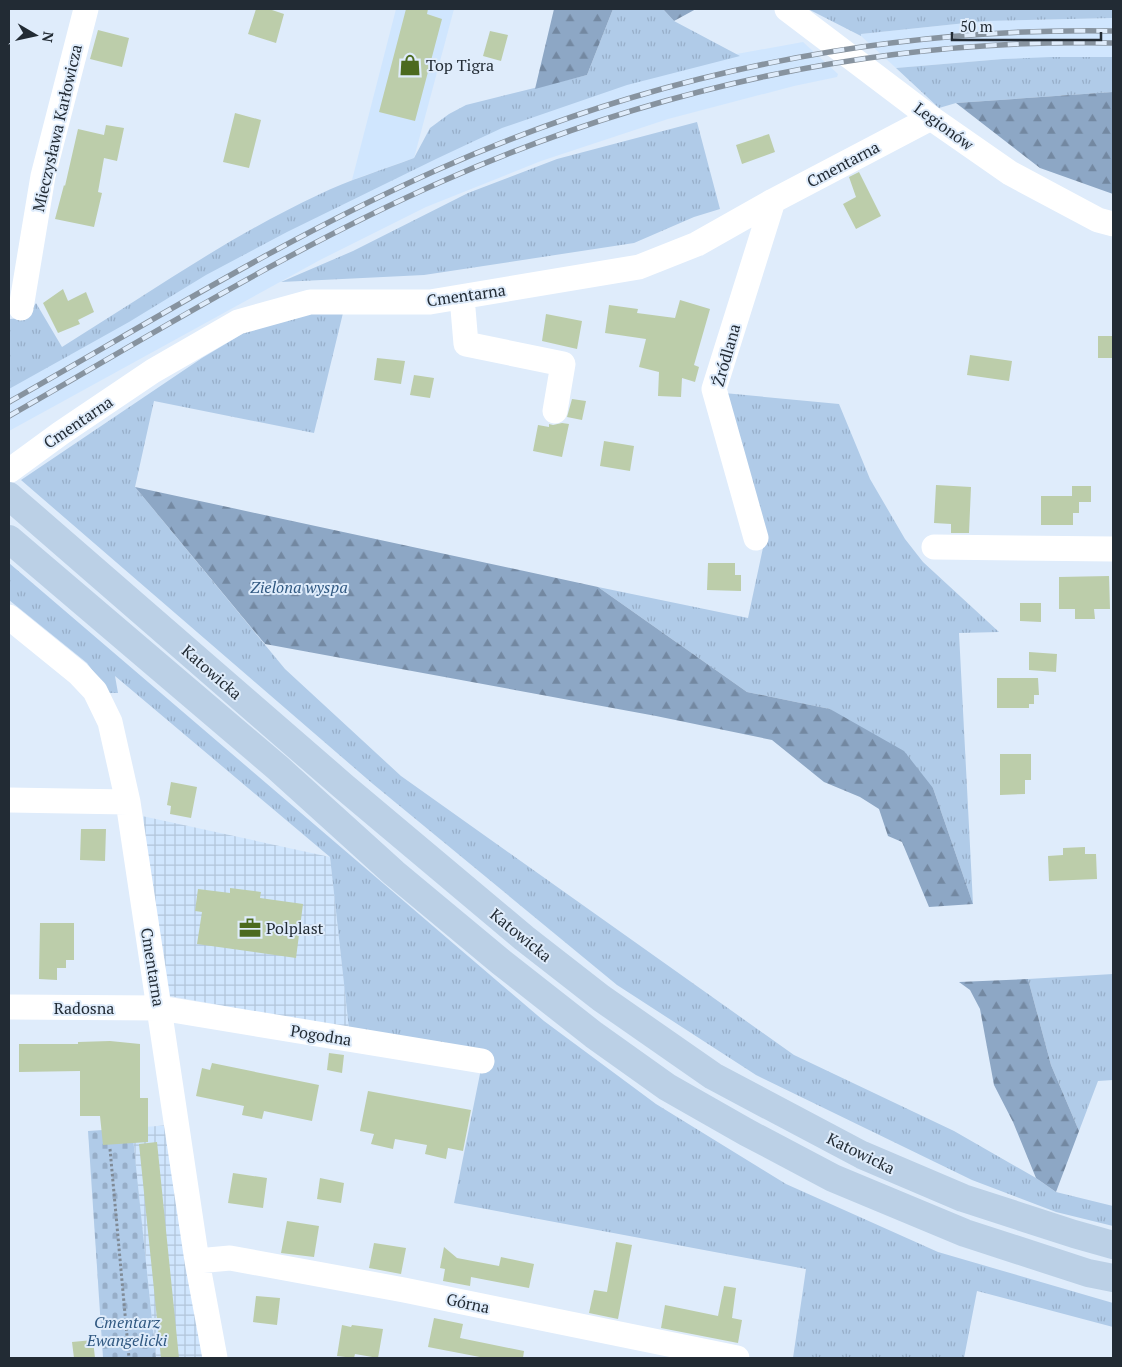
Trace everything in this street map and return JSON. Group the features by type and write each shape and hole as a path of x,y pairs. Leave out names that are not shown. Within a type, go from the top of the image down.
{"main road":[{"name":"Katowicka","path":"9,496 336,779 524,938 601,998 713,1076 862,1156 963,1198 1113,1245"},
{"name":"Katowicka","path":"9,539 278,768 394,873 501,962 594,1035 667,1087 833,1178 965,1233 1088,1273 1113,1278"}],"street":[{"name":"Mieczysława Karłowicza","path":"21,308 42,176 86,9"},
{"name":"Legionów","path":"787,9 931,118 1010,174 1098,220 1113,224"},
{"name":"Cmentarna","path":"9,471 61,433 153,372 238,322 310,302 430,302 639,267 697,244 931,118"},
{"name":"Źródlana","path":"756,538 714,389 774,201"},
{"path":"462,297 466,344 563,364 555,410"},
{"path":"934,547 1113,549"},
{"name":"Cmentarna","path":"9,617 78,673 95,690 110,722 128,802 197,1260 215,1358"},
{"path":"9,800 128,802"},
{"name":"Radosna","path":"9,1007 160,1008"},
{"name":"Pogodna","path":"160,1008 482,1061"},
{"name":"Górna","path":"197,1260 230,1258 404,1290 737,1358"}],"path":[{"path":"110,1149 129,1358"}],"shaded area":[{"path":"396,9 454,9 414,158 352,180"},
{"path":"1113,18 1113,57 1003,59 896,68 861,36 861,34 985,21"},
{"path":"803,42 838,74 837,77 794,86 668,119 541,161 426,207 320,260 9,431 9,386 243,252 478,137 534,115 635,81 731,55"},
{"path":"142,816 330,857 349,1029 170,996"},
{"path":"170,1125 206,1358 156,1358 132,1128"}],"green space":[{"path":"554,9 613,9 587,75 535,89"},
{"path":"613,9 663,9 674,21 740,56 627,85 502,128 287,232 206,275 129,322 9,389 9,319 26,318 36,303 62,347 188,267 285,211 342,185 414,158 430,128 449,114 466,105 587,75"},
{"path":"663,9 696,9 674,21"},
{"path":"808,9 1113,9 1113,18 985,21 861,34 861,36"},
{"path":"1113,57 1113,92 956,103 939,108 896,68 1003,59"},
{"path":"1113,92 1113,194 1040,168 956,103"},
{"path":"697,122 720,209 694,217 634,243 424,275 281,282 353,251 468,193 557,159"},
{"path":"303,313 343,313 314,433 154,401 135,487 285,669 401,776 794,1055 954,1131 1036,1178 1056,1192 1113,1206 1113,1226 1056,1212 972,1180 756,1075 617,985 373,784 21,480 202,358 259,324"},
{"path":"724,393 839,404 870,479 905,539 923,562 999,632 959,633 973,904 933,788 830,709 747,692 598,587 748,618 764,543"},
{"name":"Zielona wyspa","path":"135,487 598,587 747,692 830,709 904,751 933,788 973,904 929,907 902,842 888,836 879,809 860,797 824,782 772,740 656,716 265,644"},
{"path":"9,563 544,1021 656,1104 786,1184 938,1252 1113,1303 1113,1327 977,1291 964,1358 793,1358 806,1269 454,1203 484,1054 349,1029 330,857 115,676 118,693 109,693 87,663 9,600"},
{"path":"1113,974 1113,1080 1098,1081 1079,1131 1051,1065 1028,979"},
{"path":"1028,979 1051,1065 1079,1131 1056,1192 1036,1178 1013,1122 994,1085 980,1009 970,990 959,982"},
{"name":"Cmentarz Ewangelicki","path":"132,1128 156,1358 103,1358 88,1131"}],"building":[{"path":"256,9 269,9 284,14 276,43 248,34"},
{"name":"Top Tigra","path":"406,9 428,9 427,14 442,19 415,121 379,112"},
{"path":"98,30 129,38 122,67 90,59"},
{"path":"490,31 508,35 501,61 483,56"},
{"path":"235,113 261,120 249,168 223,162"},
{"path":"106,125 124,128 117,161 104,158 98,192 102,193 94,227 55,219 65,186 78,129 104,135"},
{"path":"769,134 775,152 742,164 736,145"},
{"path":"859,172 881,216 856,229 843,204 856,197 849,177"},
{"path":"63,289 68,301 86,292 94,312 78,320 80,324 58,333 43,303"},
{"path":"680,300 710,309 694,365 699,367 695,382 682,378 681,397 658,396 659,372 639,367 646,339 605,333 609,305 638,309 637,313 675,318"},
{"path":"546,314 582,321 577,349 542,341"},
{"path":"1098,336 1113,336 1113,358 1098,358"},
{"path":"970,355 1012,361 1009,381 967,375"},
{"path":"377,358 405,361 401,384 374,380"},
{"path":"414,375 434,378 430,398 410,395"},
{"path":"572,399 586,401 582,420 567,417"},
{"path":"549,424 569,424 562,457 533,451 538,425 549,427"},
{"path":"604,441 634,446 630,471 600,466"},
{"path":"936,485 971,487 969,533 951,533 951,524 934,523"},
{"path":"1072,486 1091,486 1091,502 1079,502 1079,513 1073,513 1073,525 1041,525 1041,496 1072,496"},
{"path":"708,563 735,563 735,575 741,575 741,591 707,590"},
{"path":"1109,576 1110,609 1094,609 1095,619 1075,619 1075,609 1059,609 1059,577"},
{"path":"1020,603 1041,603 1041,622 1020,621"},
{"path":"1029,652 1057,654 1056,672 1029,670"},
{"path":"997,678 1038,678 1039,695 1034,695 1034,704 1029,704 1029,708 997,708"},
{"path":"1000,754 1031,754 1031,780 1025,780 1025,794 1000,795"},
{"path":"171,782 197,787 191,818 170,814 171,806 167,805"},
{"path":"81,829 106,829 105,861 80,860"},
{"path":"1085,847 1085,854 1096,854 1097,879 1049,881 1048,856 1063,855 1063,848"},
{"name":"Polplast","path":"230,888 261,892 260,898 303,904 296,958 197,944 202,912 195,911 198,889 230,893"},
{"path":"40,923 74,923 74,960 66,960 66,968 57,968 57,980 39,979"},
{"path":"110,1041 140,1044 140,1098 148,1098 148,1142 103,1145 100,1116 80,1116 80,1071 19,1072 19,1044 78,1044 78,1042"},
{"path":"329,1053 344,1055 342,1073 327,1070"},
{"path":"212,1063 319,1085 312,1121 264,1111 262,1119 242,1115 244,1106 196,1096 202,1068 210,1070"},
{"path":"368,1091 471,1110 463,1151 448,1148 446,1159 425,1154 427,1145 395,1139 393,1149 371,1144 374,1134 360,1131"},
{"path":"157,1142 179,1358 161,1358 139,1144"},
{"path":"233,1173 267,1178 263,1208 228,1203"},
{"path":"320,1178 344,1183 341,1203 317,1199"},
{"path":"287,1221 319,1226 314,1257 281,1253"},
{"path":"616,1242 632,1245 618,1319 589,1313 594,1290 607,1292"},
{"path":"374,1243 406,1248 401,1274 369,1268"},
{"path":"444,1247 457,1258 499,1266 501,1257 534,1264 529,1288 471,1277 470,1286 443,1281 445,1269 440,1268"},
{"path":"724,1286 736,1288 732,1318 742,1320 738,1343 661,1328 665,1305 718,1316"},
{"path":"256,1296 280,1298 277,1325 253,1322"},
{"path":"434,1318 463,1324 460,1338 524,1351 523,1358 485,1358 428,1347"},
{"path":"342,1325 383,1329 378,1358 355,1354 354,1358 337,1356"},
{"path":"93,1340 95,1358 74,1358 72,1342"}],"railway":[{"path":"9,402 274,251 382,196 437,170 517,137 600,108 683,83 768,63 853,48 940,38 1026,32 1113,31"},
{"path":"9,416 223,293 332,234 443,181 523,148 604,120 687,95 770,75 855,60 941,49 1027,44 1113,43"}],"place":[{"name":"Top Tigra","path":"410,65"},
{"name":"Polplast","path":"250,928"}]}
